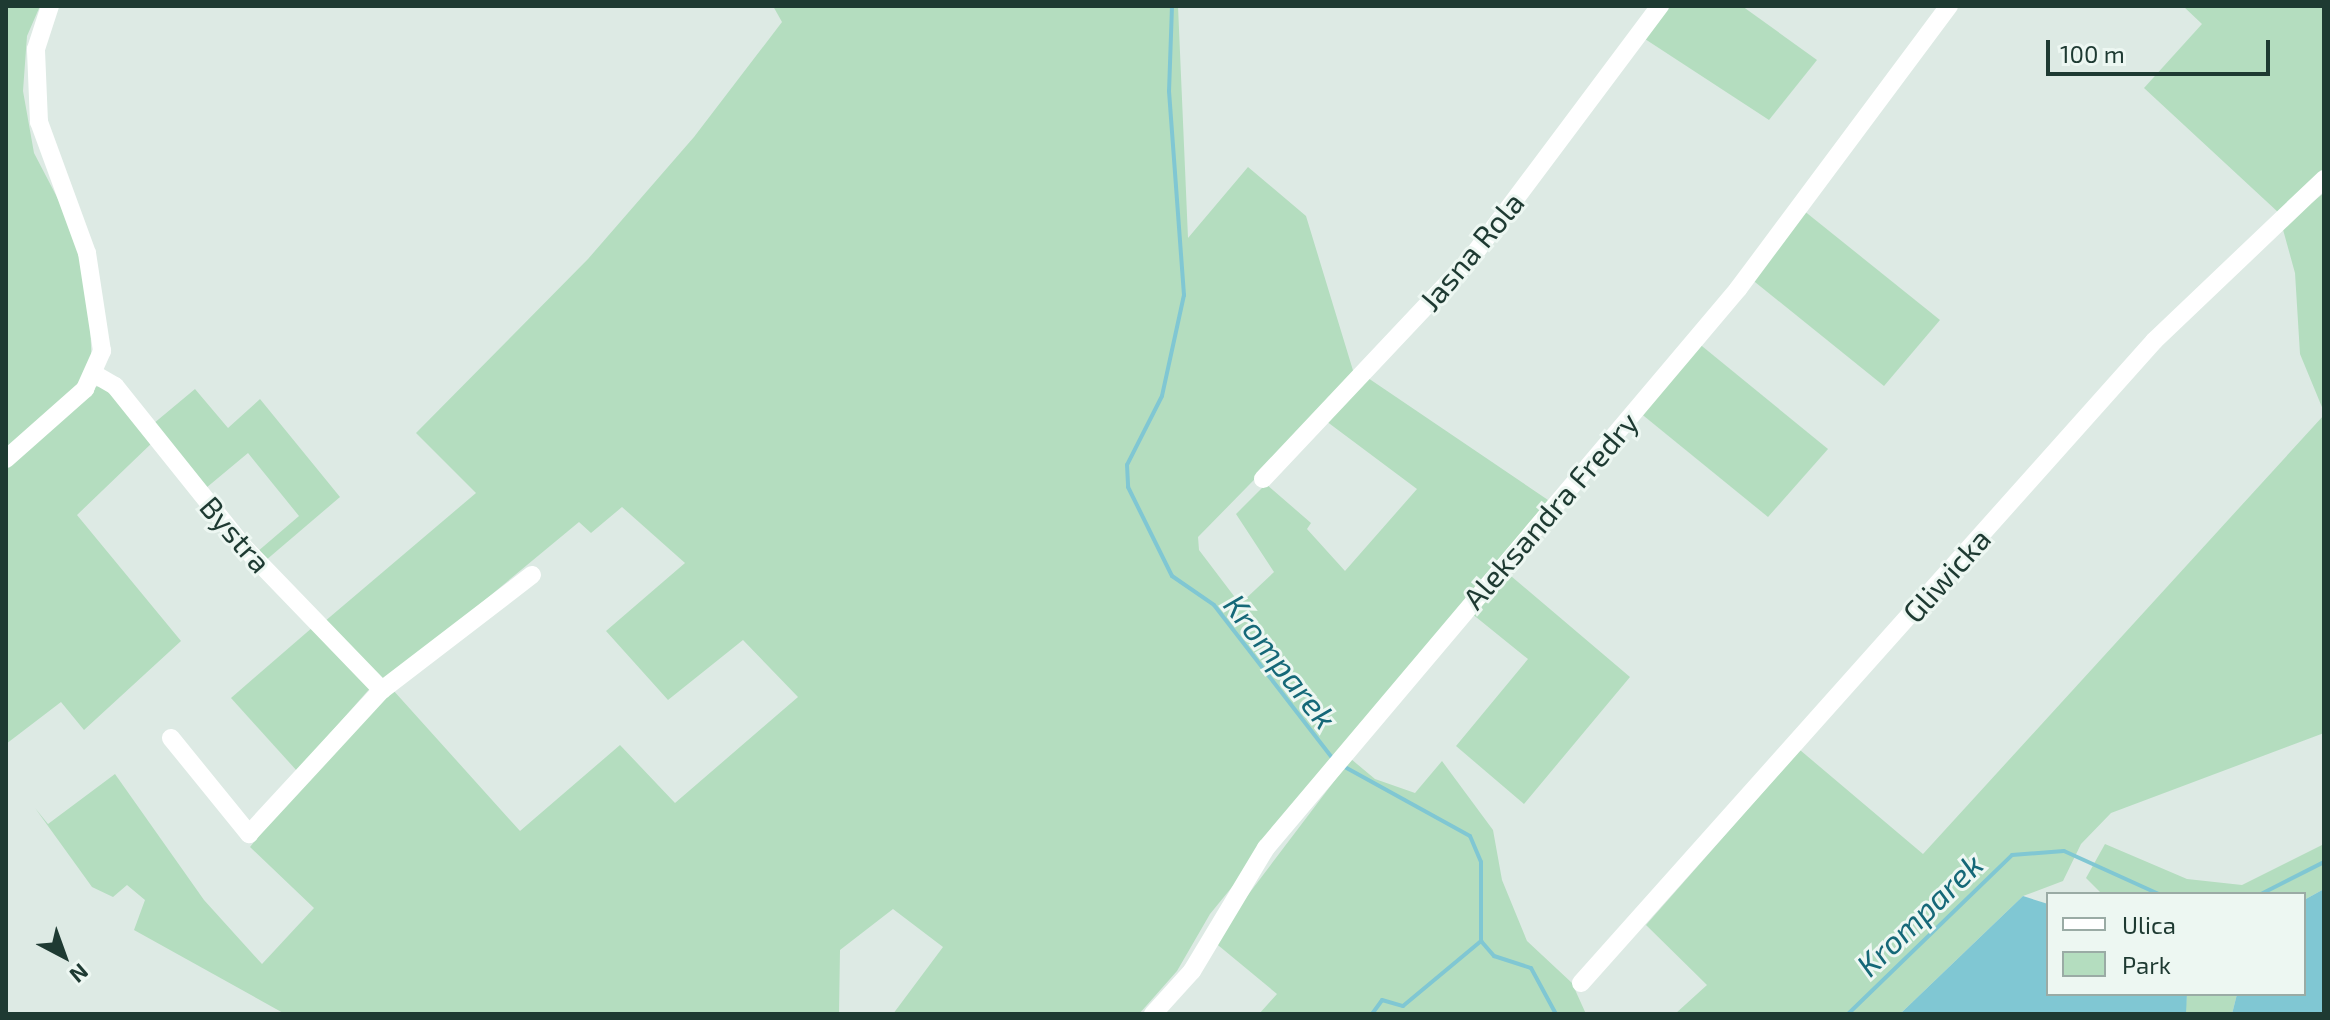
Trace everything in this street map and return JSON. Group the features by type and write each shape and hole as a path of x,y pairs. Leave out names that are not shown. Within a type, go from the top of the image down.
{"street":[{"path":"6,459 96,375 102,351 96,292 44,146 35,94 36,49 50,6"},
{"name":"Jasna Rola","path":"1263,479 1472,257 1660,6"},
{"name":"Aleksandra Fredry","path":"1153,1014 1192,971 1266,848 1738,289 1949,6"},
{"name":"Gliwicka","path":"1581,983 2154,341 2324,179"},
{"name":"Bystra","path":"96,375 115,386 244,547 382,690"},
{"path":"171,738 249,834 382,690 532,575"}],"green space":[{"path":"6,6 40,6 27,36 23,91 34,153 71,224 89,295 92,372 6,452"},
{"path":"773,6 1178,6 1188,238 1248,167 1306,216 1355,377 1198,537 1199,550 1240,604 1274,572 1236,514 1266,484 1311,523 1307,529 1345,571 1417,489 1326,421 1368,378 1548,500 1210,914 1177,971 1139,1014 893,1014 943,947 893,909 840,950 839,1014 285,1014 134,930 145,900 127,885 113,897 92,887 35,808 48,824 115,774 204,900 262,964 314,908 250,847 324,754 393,690 520,831 620,745 675,803 798,697 743,640 668,700 606,631 685,563 622,507 591,533 579,522 386,682 324,622 476,493 416,433 588,259 694,137 782,22"},
{"path":"1670,6 1742,6 1817,60 1769,120 1645,39"},
{"path":"2183,6 2324,6 2324,170 2279,213 2144,88 2202,24"},
{"path":"2324,193 2324,412 2300,354 2295,273 2282,226"},
{"path":"1803,210 1940,320 1884,386 1750,278"},
{"path":"1697,342 1828,449 1768,517 1639,412"},
{"path":"103,386 154,441 77,515 181,641 84,730 61,702 6,744 6,463 92,387"},
{"path":"195,389 228,428 260,399 340,497 265,561 257,552 299,516 248,453 206,488 153,424"},
{"path":"2324,415 2324,733 2111,813 2081,844 2063,881 2023,896 1900,1014 1675,1014 1707,985 1646,925 1800,750 1923,854"},
{"path":"1505,571 1630,677 1524,804 1456,746 1528,659 1471,613"},
{"path":"313,627 372,686 297,771 231,698"},
{"path":"1351,759 1375,779 1415,793 1442,761 1493,830 1502,880 1527,941 1572,983 1586,1014 1259,1014 1277,994 1213,941"},
{"path":"2105,844 2187,879 2242,885 2324,844 2324,889 2306,899 2306,892 2100,892 2086,878"},
{"path":"2187,996 2236,996 2232,1014 2185,1014"}],"water":[{"path":"2324,889 2324,1014 2232,1014 2236,996 2306,996 2306,899"},
{"path":"2023,896 2046,903 2046,996 2187,996 2186,1013 1900,1014"}],"waterway":[{"name":"Kromparek","path":"1172,6 1169,91 1184,295 1162,396 1127,465 1128,487 1172,576 1214,605 1333,759"},
{"name":"Kromparek","path":"1343,766 1470,836 1481,862 1481,941 1494,956 1531,968 1556,1014"},
{"name":"Kromparek","path":"1848,1014 2012,855 2064,851 2155,892"},
{"name":"Kromparek","path":"2265,892 2324,862"},
{"path":"1372,1014 1382,1000 1403,1006 1481,941"}]}
